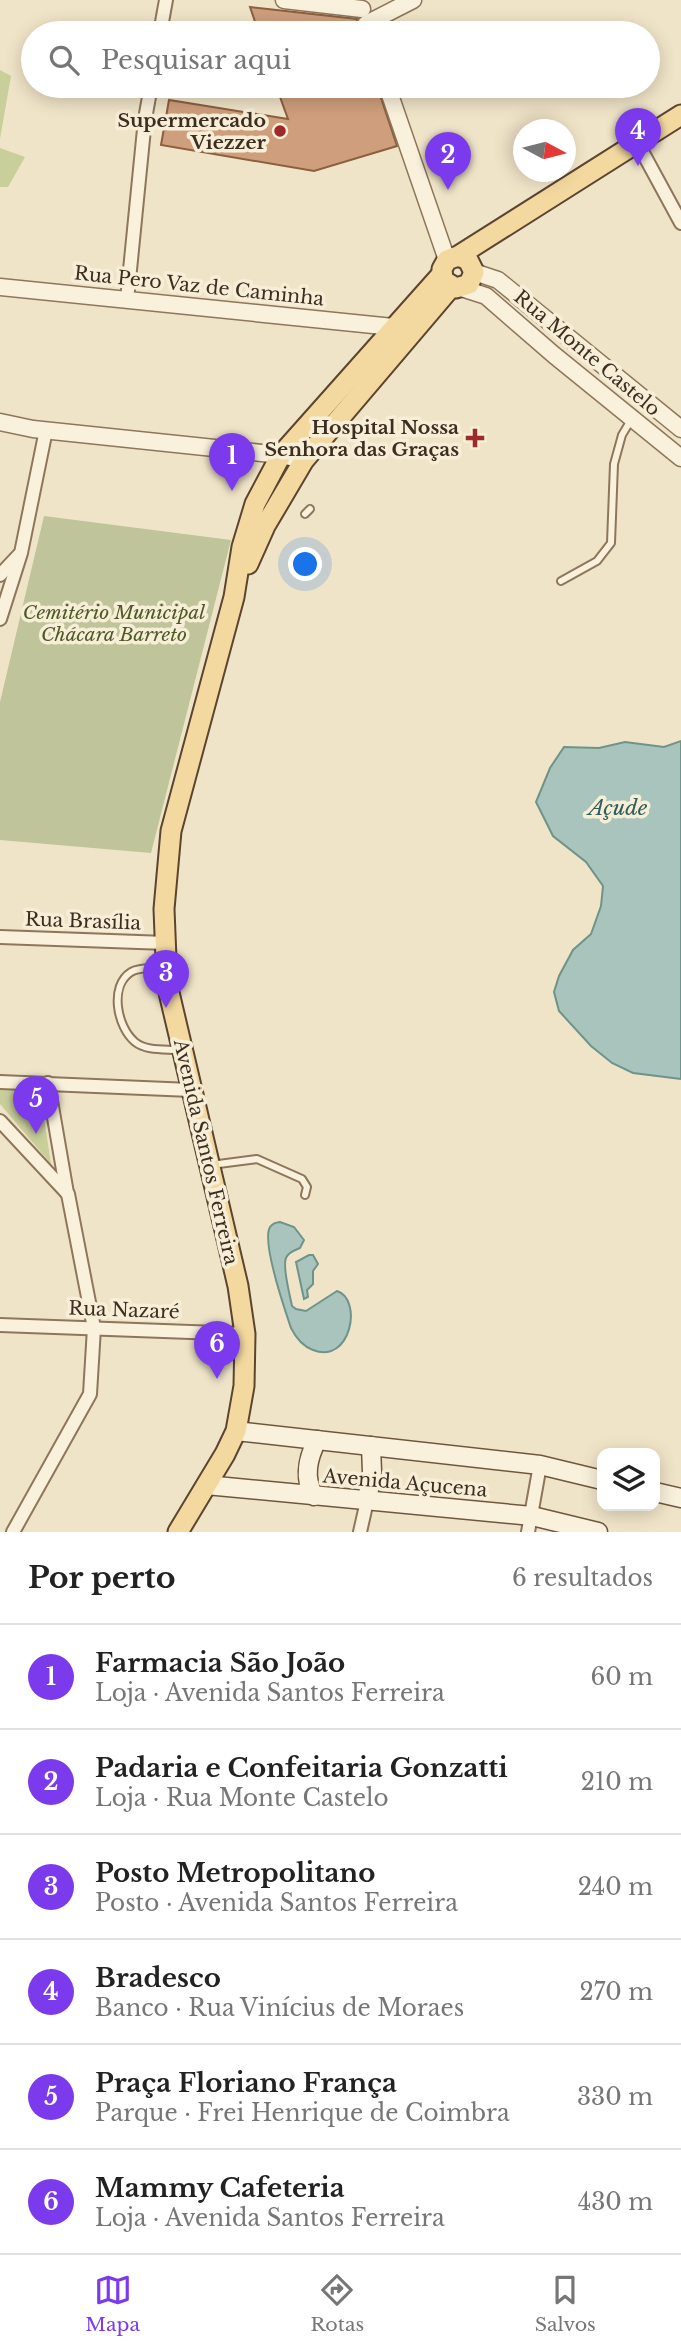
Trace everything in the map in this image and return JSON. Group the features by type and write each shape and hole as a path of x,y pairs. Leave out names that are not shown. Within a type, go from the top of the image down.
{"main road":[{"name":"Avenida Santos Ferreira","path":"178,1532 236,1431 244,1386 246,1335 238,1286 167,984 164,909 171,831 234,597 242,547 255,504 281,455 393,327 522,216 681,115"},
{"name":"Avenida Santos Ferreira","path":"234,597 265,526 304,460 458,272"},
{"name":"Avenida Açucena","path":"236,1431 540,1465 597,1479"},
{"path":"314,1496 307,1479 307,1469 317,1440"},
{"path":"367,1501 372,1472 371,1446"},
{"name":"Avenida Açucena","path":"206,1485 367,1501 598,1532"},
{"path":"660,1493 681,1498"}],"street":[{"path":"162,21 166,0"},
{"path":"284,0 364,16 413,0"},
{"path":"127,300 149,98"},
{"path":"392,98 458,272"},
{"path":"638,142 681,223"},
{"name":"Rua Monte Castelo","path":"458,272 681,458"},
{"name":"Rua Monte Castelo","path":"458,272 498,280 681,429"},
{"name":"Rua Pero Vaz de Caminha","path":"0,286 393,327"},
{"path":"0,422 40,429"},
{"path":"0,427 281,455 304,460"},
{"path":"0,619 21,553 40,429"},
{"path":"0,575 21,553"},
{"name":"Rua Brasília","path":"0,937 166,943"},
{"path":"0,1082 191,1090"},
{"path":"13,1532 90,1394 94,1328 48,1083"},
{"path":"0,1121 68,1194"},
{"name":"Rua Nazaré","path":"0,1325 246,1335"},
{"path":"530,1524 540,1465"},
{"path":"360,1532 367,1501"}],"lane":[{"path":"561,581 597,561 611,543 614,464 622,435 632,418"},
{"path":"166,967 133,970 123,979 117,997 124,1028 134,1041 146,1048 182,1050"},
{"path":"209,1165 257,1159 302,1179 307,1186 305,1195"}],"green space":[{"path":"0,70 11,76 0,139"},
{"path":"0,148 25,157 8,187 0,187"},
{"name":"Cemitério Municipal Chácara Barreto","path":"44,516 231,540 151,853 0,840 0,702"},
{"path":"0,1089 40,1091 51,1164 0,1104"}],"water":[{"name":"Açude","path":"681,741 681,1079 633,1073 612,1063 591,1046 559,1011 554,992 559,976 573,950 591,934 601,906 603,886 586,862 553,836 536,802 550,768 564,747 599,748 625,742 664,747"},
{"path":"280,1222 294,1227 304,1240 300,1248 288,1254 285,1262 292,1306 306,1311 337,1291 345,1296 350,1306 349,1329 344,1340 336,1348 326,1352 309,1348 291,1328 269,1247 270,1227"},
{"path":"313,1255 318,1264 313,1271 313,1284 307,1290 308,1297 304,1299 296,1262"}],"building":[{"path":"250,7 357,19 357,21 255,21"},
{"name":"Supermercado Viezzer","path":"280,98 381,98 397,146 314,171 161,145 169,100 288,119"}],"place":[{"name":"Supermercado Viezzer","path":"280,131"},
{"name":"Bradesco","path":"638,166"},
{"name":"Padaria e Confeitaria Gonzatti","path":"448,190"},
{"name":"Hospital Nossa Senhora das Graças","path":"475,438"},
{"name":"Farmacia São João","path":"232,491"},
{"name":"Posto Metropolitano","path":"166,1008"},
{"name":"Praça Floriano França","path":"36,1134"},
{"name":"Mammy Cafeteria","path":"217,1379"}]}
